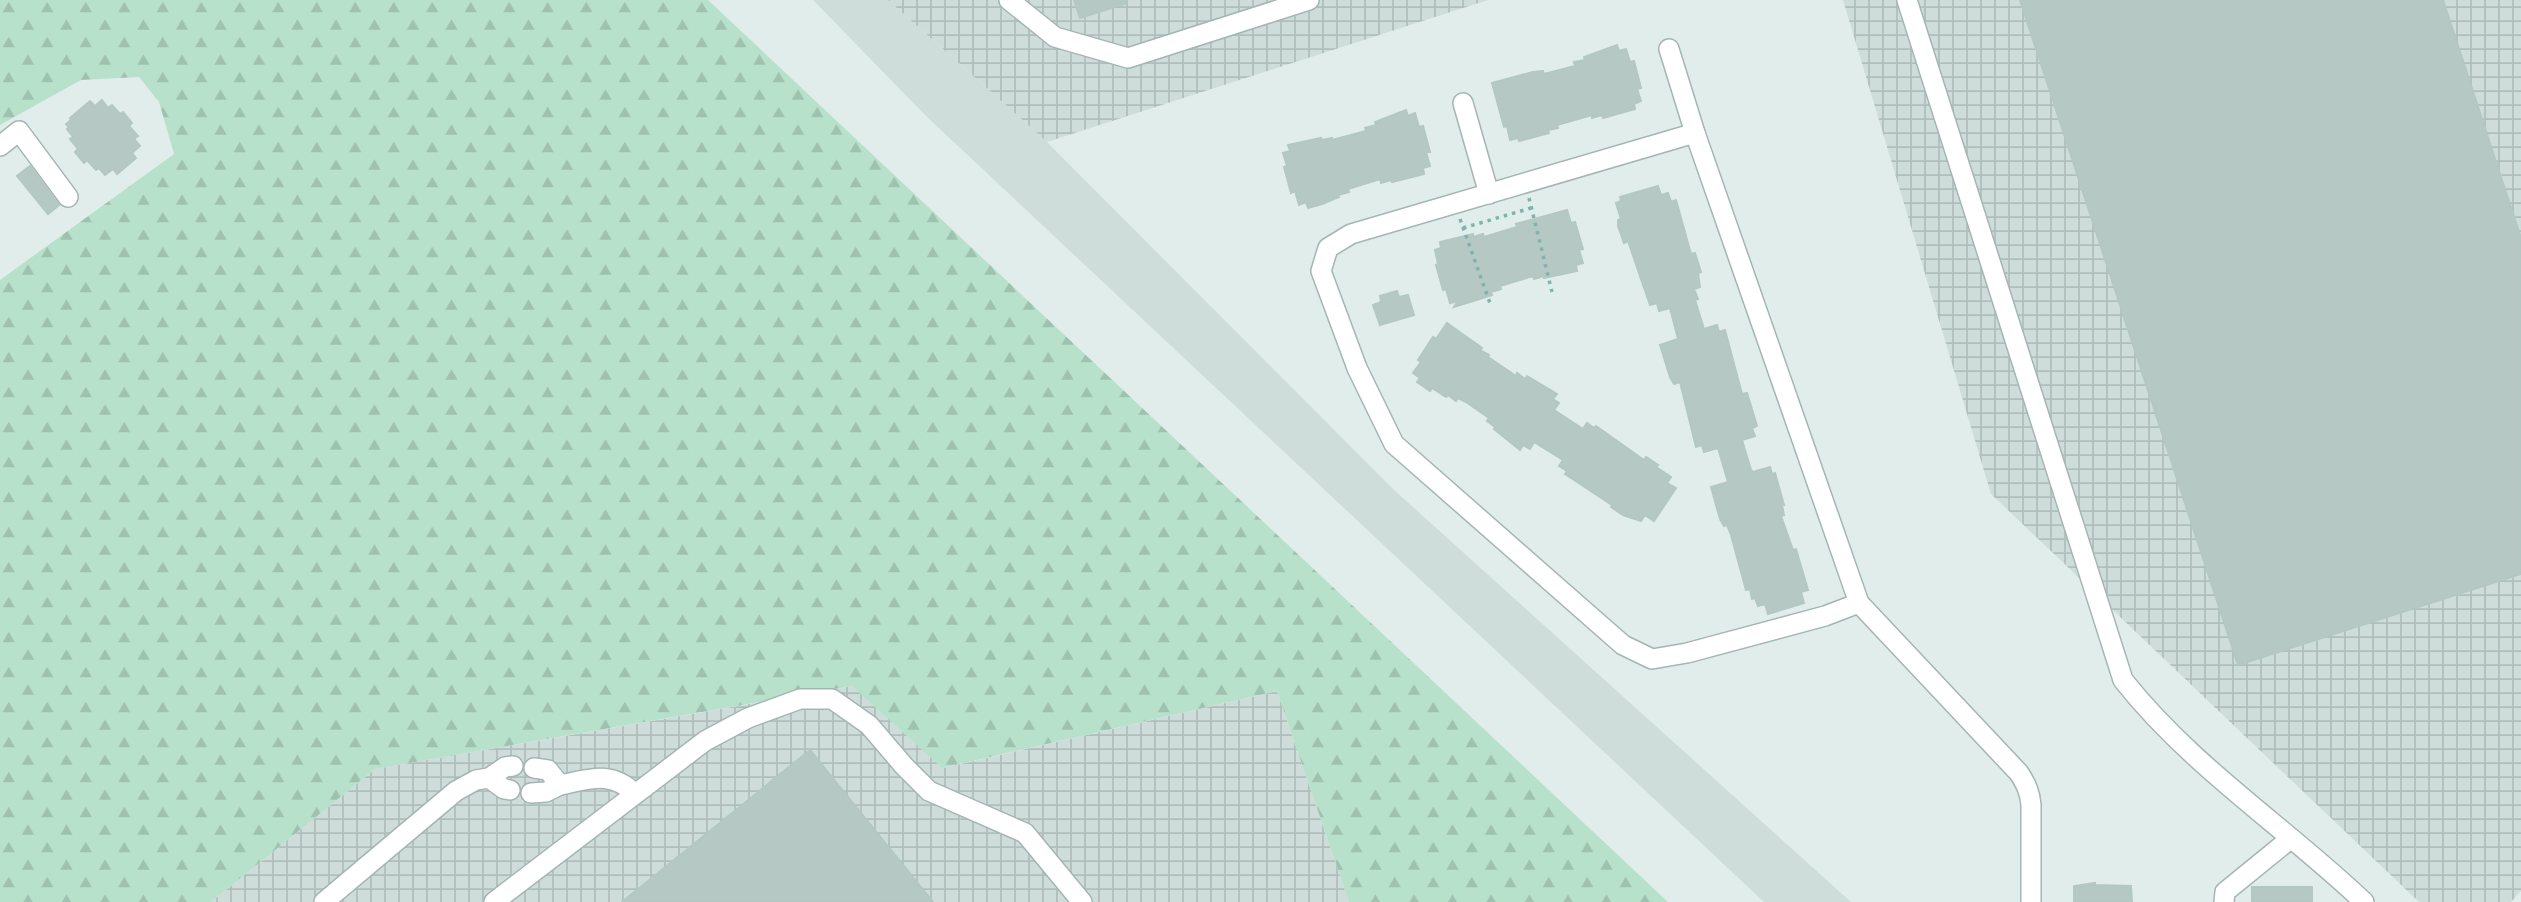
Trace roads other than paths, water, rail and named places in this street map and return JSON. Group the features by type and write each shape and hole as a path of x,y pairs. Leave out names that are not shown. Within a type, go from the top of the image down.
{"lane":[{"path":"1009,0 1055,37 1128,58 1309,0"},
{"path":"1907,0 2123,680 2149,714 2290,839 2323,863 2364,902"},
{"path":"1669,49 1695,133 1859,603 2026,783 2031,805 2031,902"},
{"path":"1463,103 1489,194"},
{"path":"0,146 19,131 68,197"},
{"path":"1695,133 1351,234 1328,248 1321,271 1357,368 1394,444 1623,645 1652,659 1687,653 1812,619 1859,603"},
{"path":"494,902 705,741 748,718 800,699 832,699 869,725 929,791 1025,833 1082,902"},
{"path":"324,902 456,791 477,780 489,778 505,767 513,766"},
{"path":"534,768 548,770 560,785"},
{"path":"531,793 546,792 560,785 599,776 624,783 635,794"},
{"path":"489,778 504,789 510,790"},
{"path":"2224,902 2225,892 2290,839"}]}
